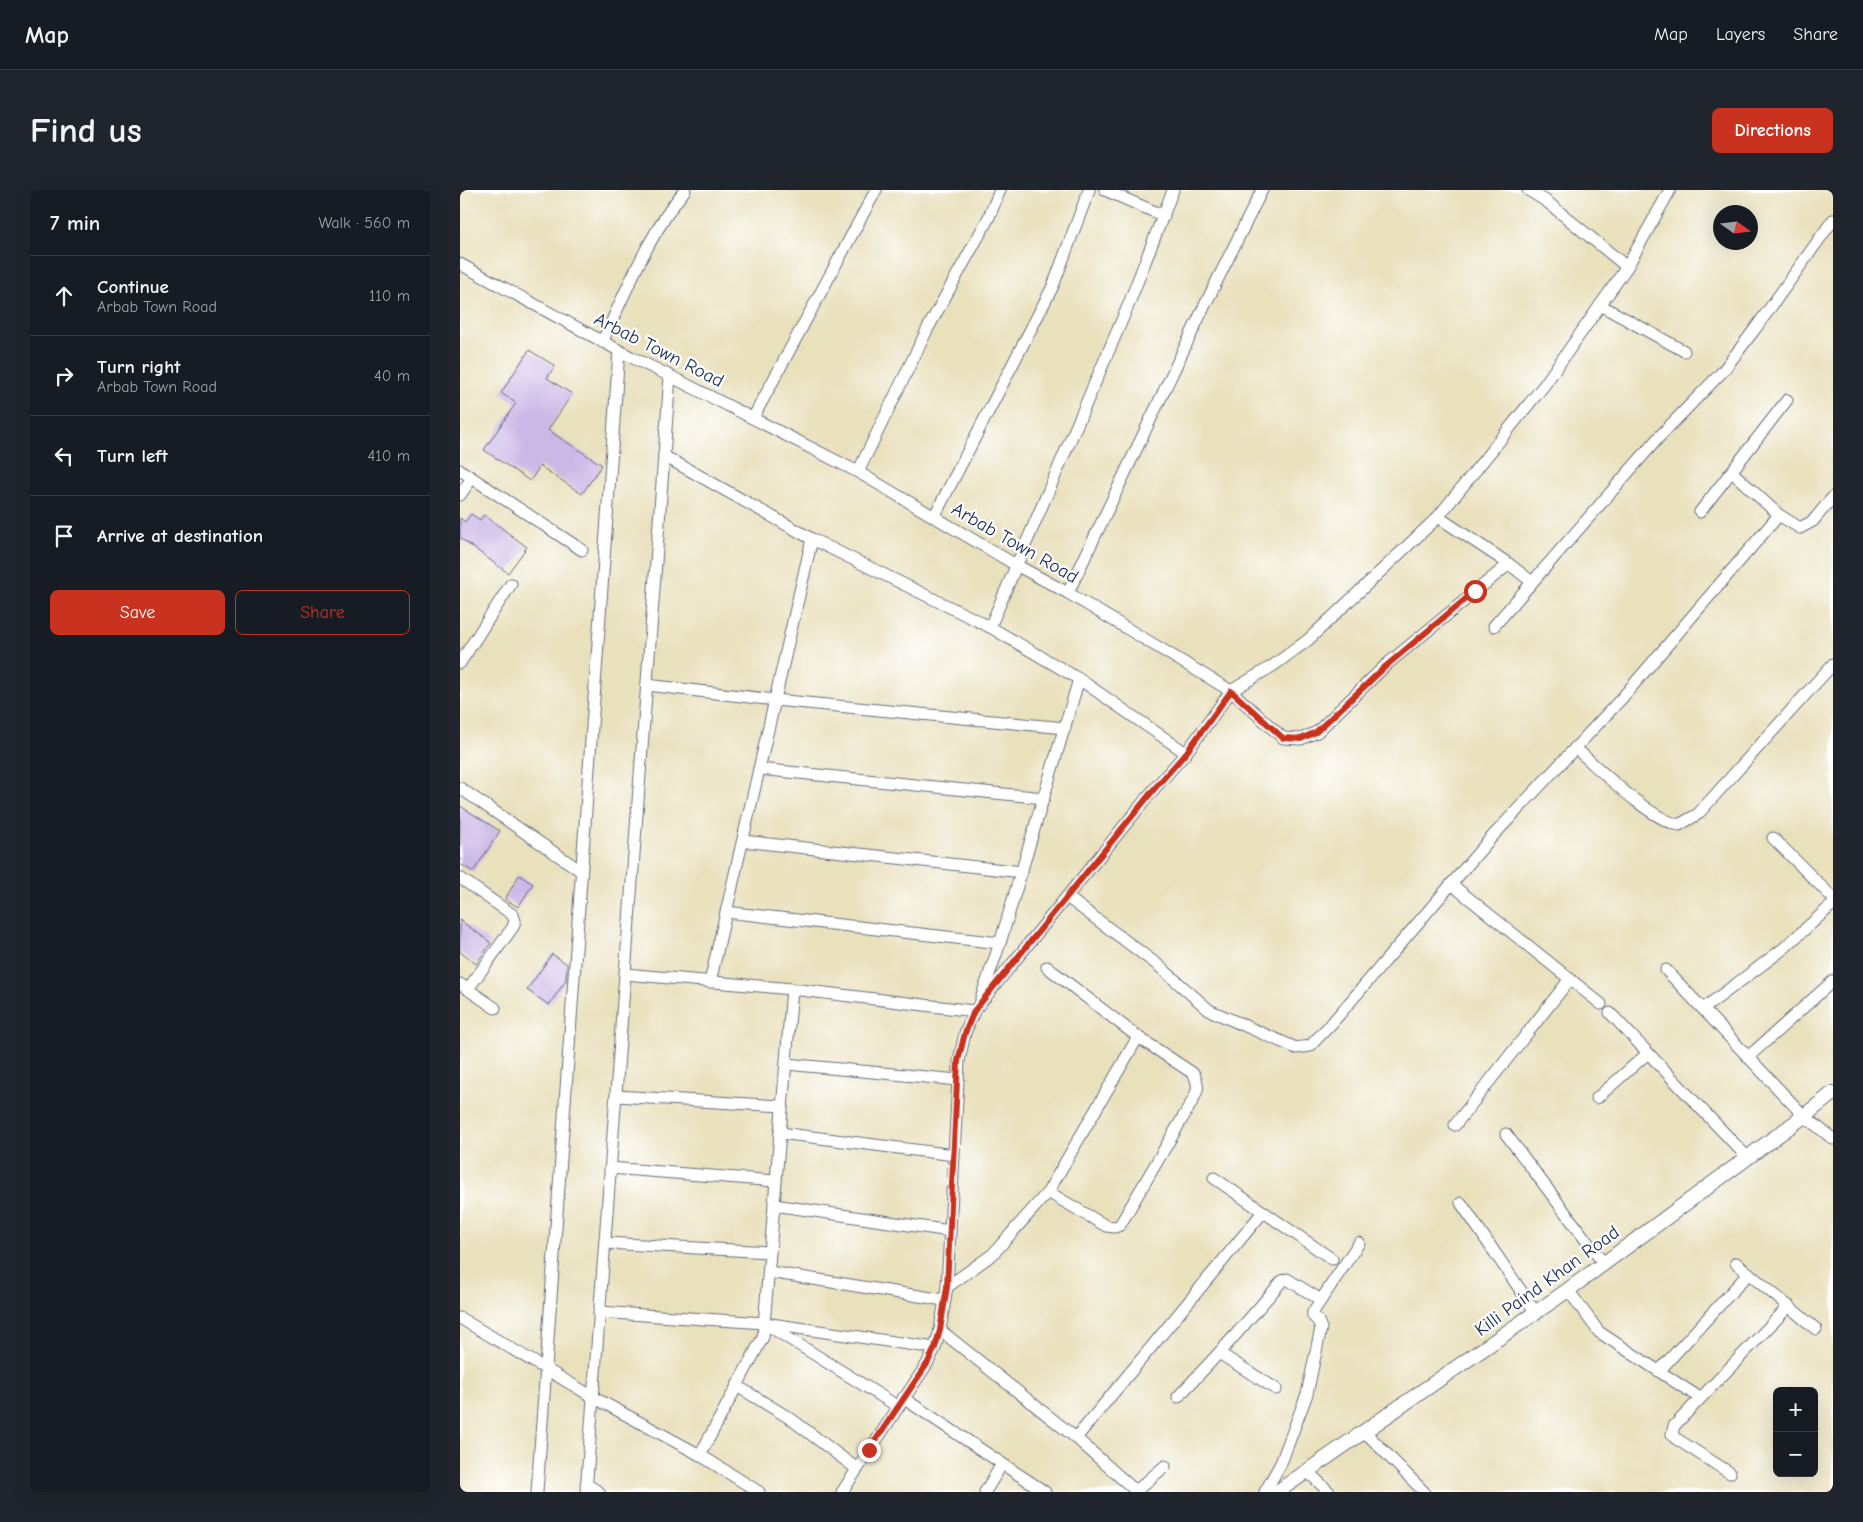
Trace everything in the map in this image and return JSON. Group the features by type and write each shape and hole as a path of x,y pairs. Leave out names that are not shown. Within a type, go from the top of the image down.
{"street":[{"path":"602,342 651,239 669,209 685,190"},
{"path":"753,418 876,190"},
{"path":"858,472 928,328 988,217 1000,190"},
{"path":"934,517 1052,286 1089,190"},
{"path":"1105,190 1164,216"},
{"path":"990,626 1128,306 1174,190"},
{"path":"1068,593 1203,309 1262,190"},
{"path":"1528,190 1546,201 1627,267"},
{"path":"976,1008 1155,788 1186,753 1231,691 1274,665 1308,640 1438,517 1544,384 1627,267 1670,190"},
{"path":"1494,626 1659,437 1723,371 1833,220"},
{"name":"Arbab Town Road","path":"460,264 619,351 858,472 1016,565 1068,593 1231,691 1283,738 1301,739 1316,732 1386,666 1509,564"},
{"path":"1600,305 1684,351"},
{"path":"537,1492 619,351"},
{"path":"599,1492 586,1488 670,376"},
{"path":"1700,512 1787,400"},
{"path":"664,456 812,539 990,626 1079,679 1186,753"},
{"path":"460,470 582,550"},
{"path":"1732,472 1779,515 1800,528 1813,521 1833,497"},
{"path":"460,495 472,478"},
{"path":"1067,897 1159,966 1208,1010 1296,1048 1310,1046 1332,1023 1490,839 1622,698 1779,515"},
{"path":"1438,517 1509,564 1532,582"},
{"path":"710,982 812,539"},
{"path":"460,663 511,584"},
{"path":"1575,748 1646,809 1670,823 1679,825 1698,814 1833,664"},
{"path":"842,1492 927,1364 935,1348 947,1287 958,1061 965,1033 1000,943 1079,679"},
{"path":"647,685 775,700 1065,728"},
{"path":"759,769 1044,798"},
{"path":"460,788 581,871"},
{"path":"1773,838 1833,898"},
{"path":"743,841 1022,872"},
{"path":"460,878 513,915 515,921 513,927 464,987 495,1008"},
{"path":"1452,884 1601,1004"},
{"path":"1703,1009 1783,948 1833,904"},
{"path":"726,912 1000,943"},
{"path":"1047,967 1138,1037 1194,1074 1199,1084 1189,1107 1120,1225 1115,1227 1106,1226 1048,1192"},
{"path":"1666,970 1804,1116 1833,1138"},
{"path":"625,974 976,1008"},
{"path":"1455,1125 1570,979"},
{"path":"1748,1057 1833,981"},
{"path":"700,1455 763,1336 792,989"},
{"path":"1610,1013 1748,1158"},
{"path":"947,1287 993,1254 1048,1192 1138,1037"},
{"path":"1597,1098 1648,1053"},
{"path":"786,1064 958,1080"},
{"name":"Killi Paind Khan Road","path":"1277,1492 1568,1290 1748,1158 1833,1092"},
{"path":"616,1096 782,1106"},
{"path":"780,1133 954,1155"},
{"path":"1506,1134 1604,1264"},
{"path":"610,1168 776,1181"},
{"path":"1214,1178 1332,1259"},
{"path":"1461,1203 1536,1313"},
{"path":"774,1205 950,1231"},
{"path":"1076,1438 1263,1212"},
{"path":"605,1243 770,1252"},
{"path":"1265,1492 1281,1463 1307,1394 1321,1328 1313,1316 1313,1312 1359,1243"},
{"path":"1736,1263 1816,1329"},
{"path":"768,1272 944,1300"},
{"path":"1658,1371 1748,1272"},
{"path":"1178,1397 1285,1279 1321,1300"},
{"path":"1568,1290 1599,1332 1700,1398"},
{"path":"1730,1473 1675,1438 1672,1434 1674,1426 1789,1306"},
{"path":"599,1312 764,1323 935,1348"},
{"path":"460,1318 593,1397 700,1455 759,1492"},
{"path":"764,1323 900,1402 1045,1492"},
{"path":"940,1330 1076,1438 1136,1492 1166,1466"},
{"path":"1219,1353 1276,1389"},
{"path":"737,1386 790,1419 857,1469"},
{"path":"1365,1432 1424,1492"},
{"path":"984,1492 1002,1464"},
{"path":"1308,1472 1329,1492"}],"building":[{"path":"529,350 555,366 547,378 572,394 548,430 602,465 582,494 540,466 530,481 484,450 516,403 501,393"},
{"path":"471,514 480,520 484,515 527,547 508,573 460,538 460,518 465,522"},
{"path":"460,806 500,831 473,872 460,864"},
{"path":"519,875 533,884 518,907 505,899"},
{"path":"460,920 491,943 476,964 460,952"},
{"path":"552,954 567,964 566,980 549,1005 527,990"}],"route":[{"path":"869,1450 927,1364 935,1348 940,1330 947,1287 958,1061 965,1033 974,1011 1155,788 1186,753 1231,691 1283,738 1301,739 1316,732 1386,666 1475,591"}]}
